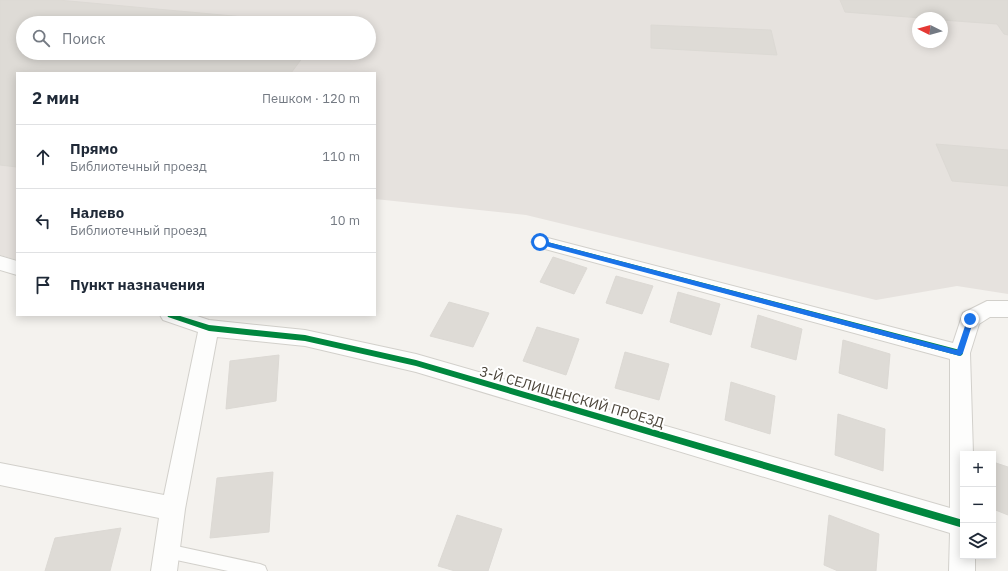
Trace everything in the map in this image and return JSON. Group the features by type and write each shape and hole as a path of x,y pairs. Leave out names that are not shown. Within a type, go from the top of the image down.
{"street":[{"path":"540,242 960,353"},
{"path":"0,263 16,268"},
{"path":"963,523 960,353 970,319 987,309 1008,309"},
{"name":"3-Й СЕЛИЩЕНСКИЙ ПРОЕЗД","path":"173,316 209,328 305,338 416,363 960,523"},
{"path":"166,561 173,509 209,328"},
{"path":"0,474 173,509"},
{"path":"962,559 962,571"}],"lane":[{"path":"166,561 260,571"}],"shaded area":[{"path":"0,0 1008,0 1008,294 957,286 876,300 526,215 376,199 376,72 16,72 16,260 0,255"}],"building":[{"path":"0,0 58,0 233,16 16,16 16,60 301,60 292,72 16,72 16,167 0,165"},
{"path":"840,0 1008,0 1008,35 1004,34 997,24 948,20 948,12 912,12 912,17 845,12"},
{"path":"651,25 771,30 777,55 651,48"},
{"path":"936,144 1008,150 1008,186 952,181"},
{"path":"553,257 587,268 574,294 540,282"},
{"path":"616,276 653,286 642,314 606,303"},
{"path":"678,292 720,304 711,335 670,322"},
{"path":"449,302 489,313 473,347 430,336"},
{"path":"758,315 802,329 796,360 751,347"},
{"path":"537,327 579,339 566,375 523,361"},
{"path":"843,340 890,354 887,389 839,373"},
{"path":"625,352 669,364 659,400 615,388"},
{"path":"279,355 276,401 226,409 230,361"},
{"path":"731,382 775,396 770,434 725,420"},
{"path":"838,414 885,429 883,471 835,455"},
{"path":"996,463 1008,467 1008,515 996,510"},
{"path":"273,472 269,532 210,538 217,478"},
{"path":"457,515 502,529 488,571 455,571 438,566"},
{"path":"829,515 879,534 876,571 838,571 824,565"},
{"path":"121,528 110,571 45,571 55,538"}],"cycle path":[{"path":"540,242 960,353"},
{"path":"173,316 209,328 305,338 416,363 960,523"}],"route":[{"path":"540,242 960,353 970,319"}]}
